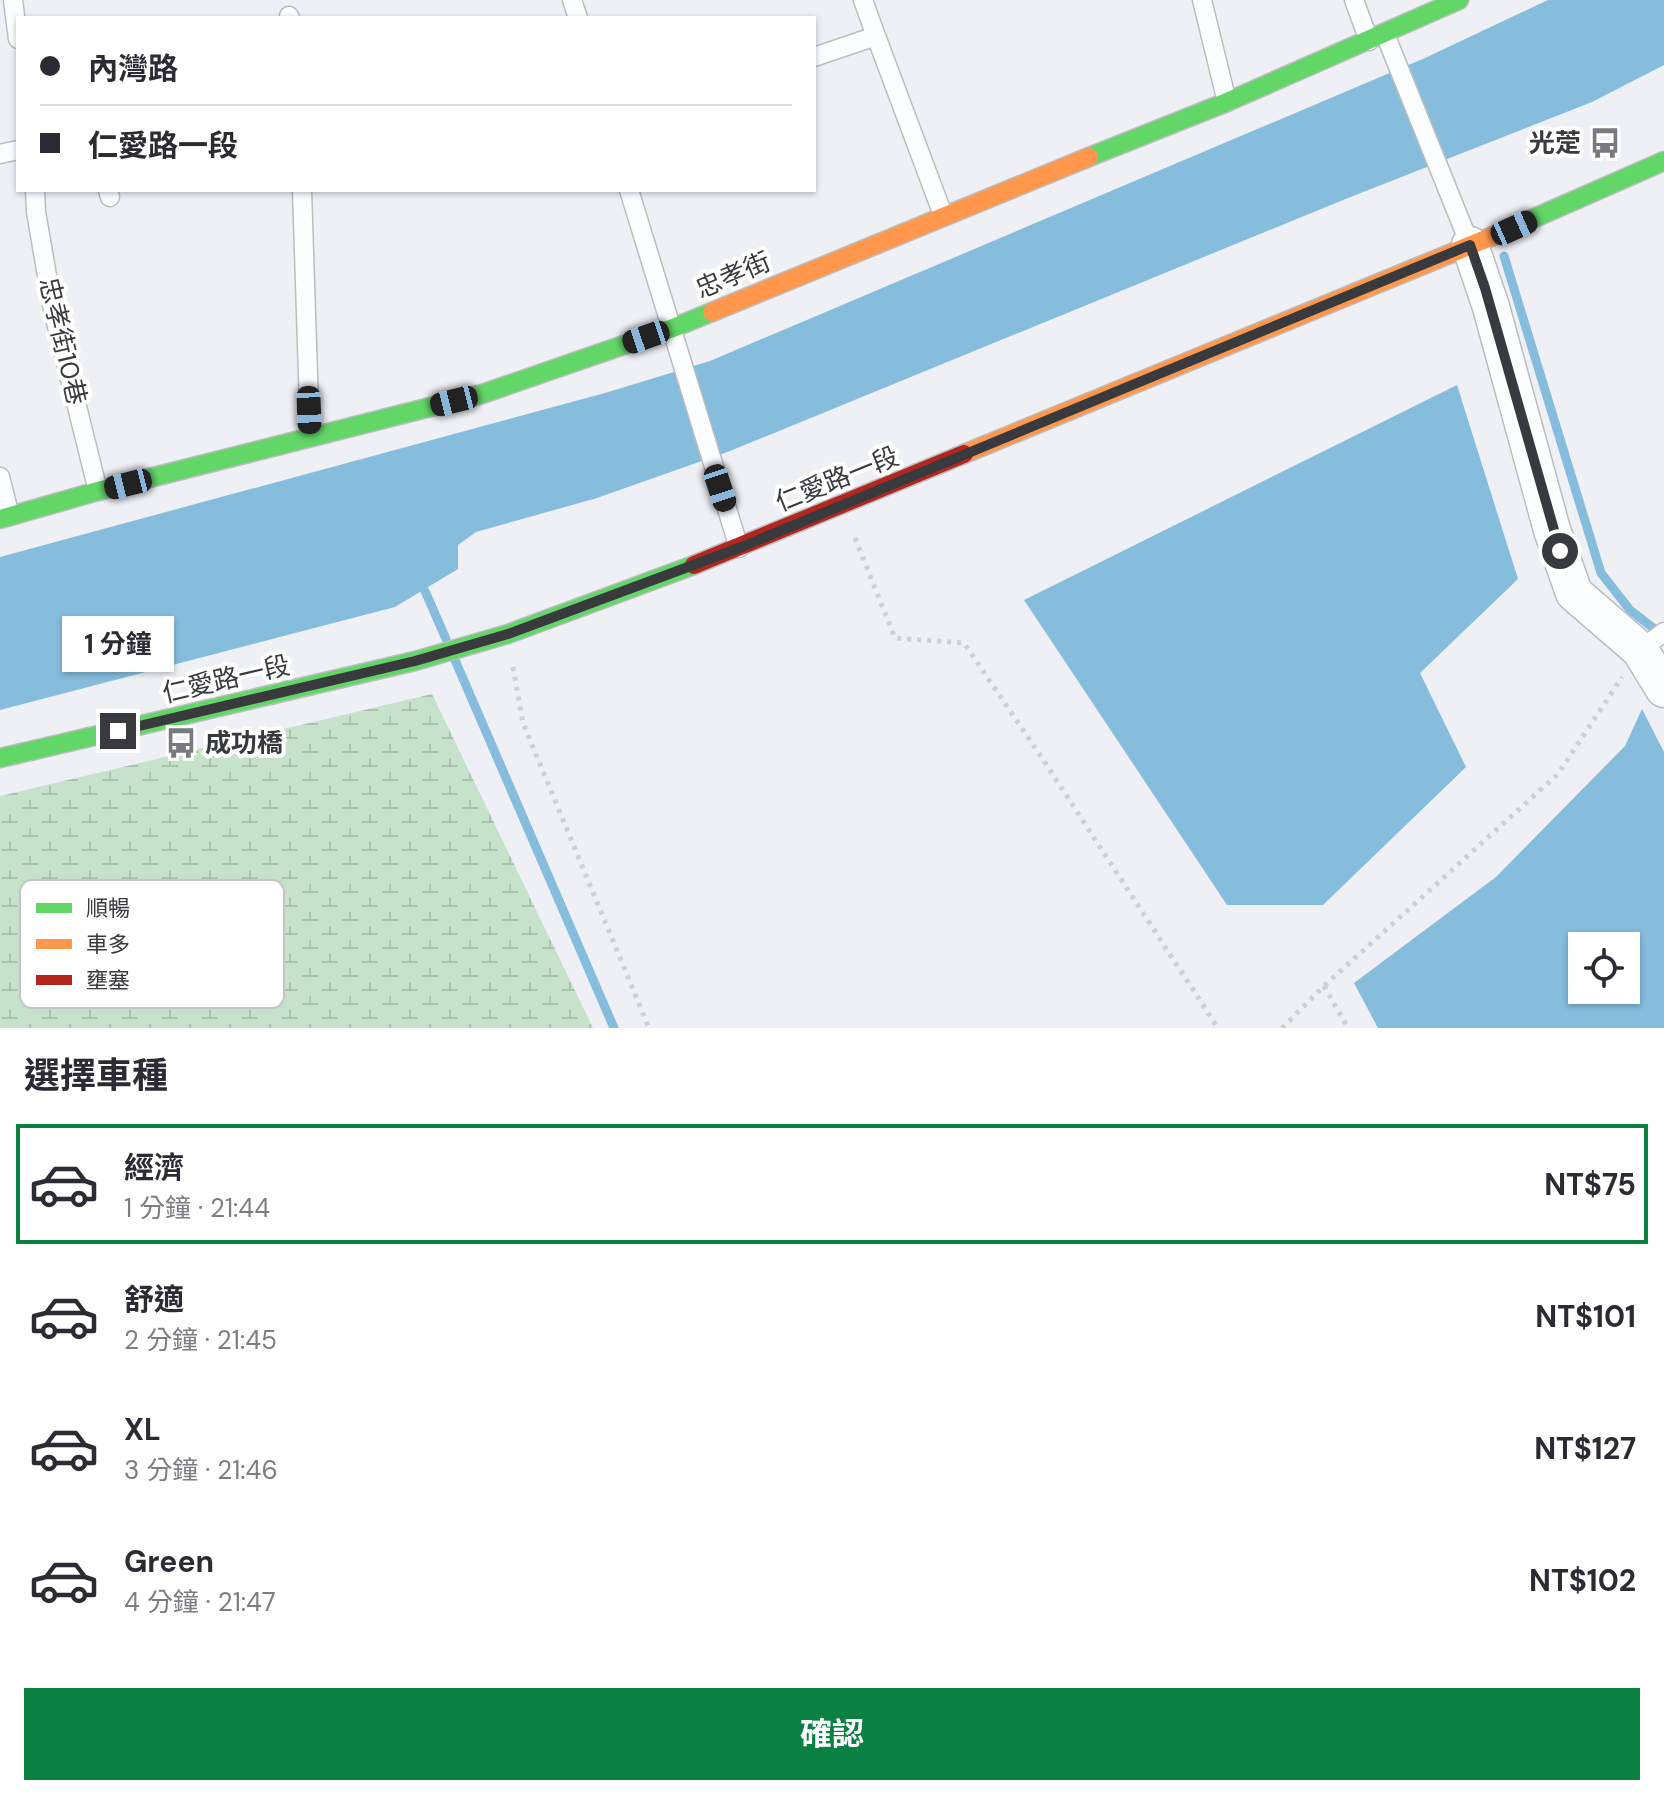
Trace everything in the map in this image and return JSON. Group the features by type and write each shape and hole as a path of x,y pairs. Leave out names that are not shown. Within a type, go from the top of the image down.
{"street":[{"name":"忠孝街","path":"5,518 98,491 482,394 673,328 943,215 1227,102 1459,0"},
{"name":"仁愛路一段","path":"0,758 415,661 508,634 739,548 1514,228 1664,161"},
{"path":"1470,245 1491,307 1552,530 1574,593 1652,641 1664,689"}],"lane":[{"path":"13,0 16,23"},
{"path":"863,0 943,215"},
{"path":"1202,0 1227,102"},
{"path":"1354,0 1377,38 1395,59 1470,245"},
{"path":"816,56 876,36"},
{"name":"忠孝街10巷","path":"35,192 37,221 53,310 98,491"},
{"path":"302,192 310,437"},
{"path":"630,192 739,548"},
{"path":"0,477 5,518"}],"path":[{"path":"842,505 895,638 964,643 1218,1028"},
{"path":"508,634 523,723 649,1028"},
{"path":"1282,1028 1324,986 1558,774 1652,641"},
{"path":"1324,986 1348,1028"}],"green space":[{"path":"432,694 593,1028 0,1028 0,796"}],"water":[{"path":"1548,0 1664,0 1664,65 1592,102 1343,200 730,451 597,498 476,532 458,545 458,569 395,607 0,710 0,557 605,393 710,361 1425,58"},
{"path":"1457,385 1518,579 1420,673 1466,767 1323,905 1227,905 1024,600"},
{"path":"1642,709 1664,752 1664,1028 1378,1028 1354,983 1496,877 1625,746"}],"waterway":[{"path":"1504,256 1601,573 1630,610 1661,634"},
{"path":"425,591 446,639"},
{"path":"455,660 614,1028"}],"traffic: fast":[{"path":"1089,157 1227,102 1459,0"},
{"path":"1498,234 1664,161"},
{"path":"0,519 98,491 482,394 712,312"},
{"path":"0,758 415,661 508,634 694,565"}],"traffic: slow":[{"path":"712,312 1089,157"},
{"path":"964,454 1498,234"}],"traffic: jam":[{"path":"694,565 964,454"}],"place":[{"name":"光萣","path":"1605,143"},
{"name":"成功橋","path":"181,743"}],"route":[{"path":"118,731 415,661 508,634 739,548 1470,245 1560,551"}]}
